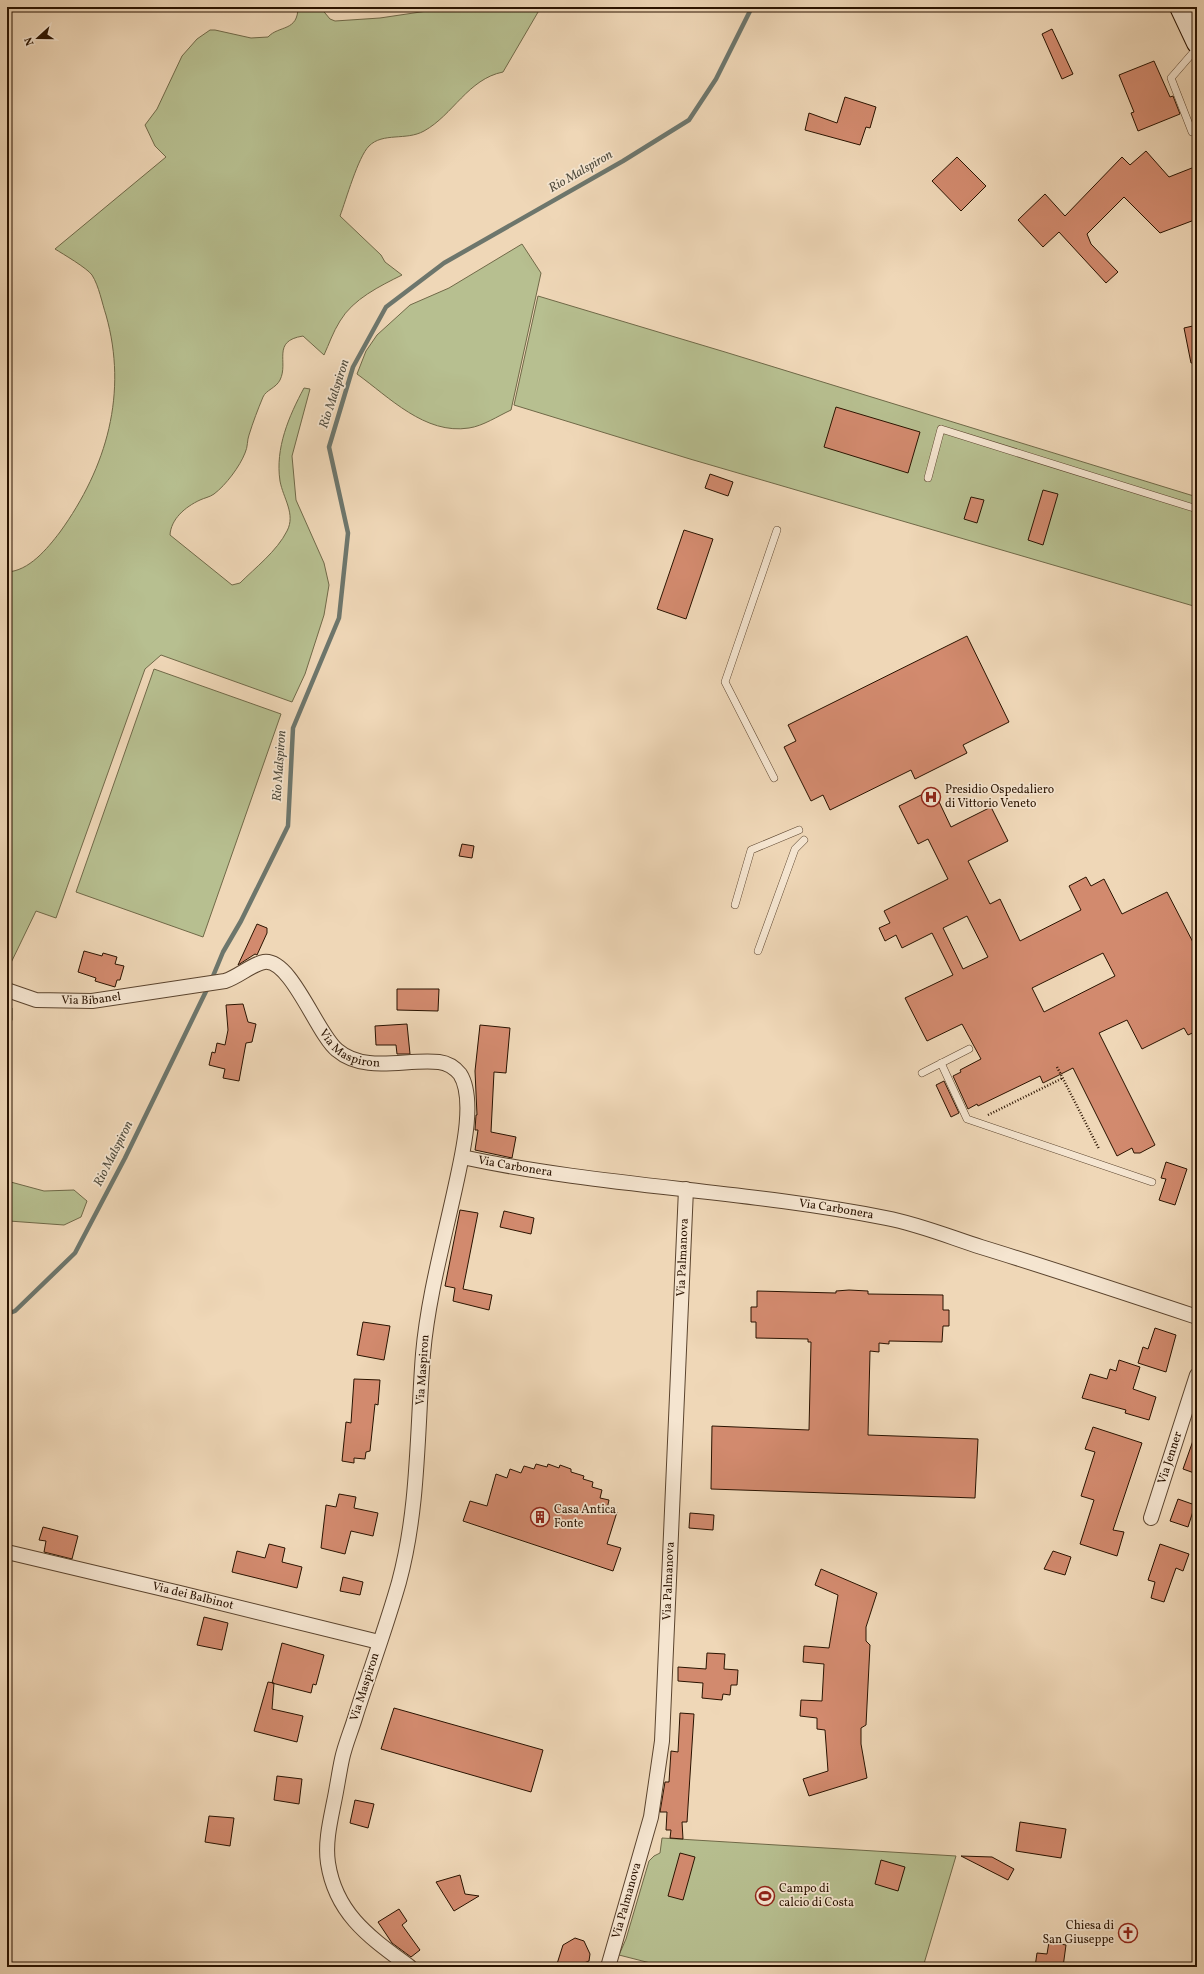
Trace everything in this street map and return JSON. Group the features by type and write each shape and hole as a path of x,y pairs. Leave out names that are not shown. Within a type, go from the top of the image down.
{"main road":[{"path":"1180,7 1197,43"}],"street":[{"name":"Via Maspiron","path":"177,988 225,981 262,963 272,963 282,969 291,981 322,1033 336,1050 345,1056 357,1060 377,1063 439,1062 448,1064 456,1069 462,1076 467,1099 462,1157 428,1315 423,1352 418,1440 411,1521 399,1581 343,1757 328,1836 328,1862 338,1895 346,1909 362,1931 410,1967"},
{"name":"Via Bibanel","path":"7,990 36,1000 92,1001 177,988"},
{"name":"Via Carbonera","path":"462,1157 518,1169 686,1189 851,1211 889,1218 1048,1268 1197,1318"},
{"name":"Via Palmanova","path":"608,1967 651,1817 662,1741 686,1189"},
{"name":"Via Jenner","path":"1151,1518 1197,1375"},
{"name":"Via dei Balbinot","path":"7,1552 379,1642"}],"lane":[{"path":"1197,48 1171,78 1192,132 1197,133"},
{"path":"928,478 941,429 1197,509"},
{"path":"774,778 725,682 777,530"},
{"path":"735,905 751,850 799,830"},
{"path":"758,951 795,849 804,840"},
{"path":"922,1073 969,1049"},
{"path":"941,1063 967,1119 1152,1182"}],"path":[{"path":"1057,1067 1099,1149"},
{"path":"975,1121 1063,1078"}],"green space":[{"path":"298,7 320,7 330,19 335,21 380,18 454,7 541,7 503,72 480,82 444,116 424,131 410,136 381,139 369,146 361,159 340,216 381,255 385,262 402,275 368,294 345,313 333,334 324,355 303,336 287,342 284,347 283,366 280,380 263,397 248,437 246,451 240,464 219,490 184,510 176,519 171,529 170,535 232,585 240,583 265,559 283,538 289,525 290,512 280,481 279,469 281,444 288,421 304,388 310,389 292,456 296,500 324,563 329,585 324,615 305,674 292,702 161,655 145,669 56,918 36,911 7,971 7,572 23,568 37,558 60,532 76,507 90,482 101,455 109,428 114,401 115,373 112,344 106,315 97,284 89,272 75,261 55,249 166,157 155,146 145,125 157,109 182,56 197,39 210,30 251,38 268,37 272,33 287,27 295,21"},
{"path":"522,244 541,273 511,410 474,427 453,429 437,426 408,412 357,374 366,351 377,335 410,305 449,288"},
{"path":"538,296 1197,497 1197,607 690,459 514,405"},
{"path":"154,669 281,714 203,937 76,892"},
{"path":"7,1006 12,1008 12,1020 7,1028"},
{"path":"7,1181 44,1191 74,1190 87,1201 81,1217 64,1225 9,1221 11,1258 7,1270"},
{"path":"662,1838 956,1856 923,1967 666,1967 619,1955 626,1939 649,1861 660,1853"}],"building":[{"path":"1052,29 1073,74 1062,79 1042,34"},
{"path":"1154,61 1170,97 1173,96 1180,114 1138,131 1131,113 1134,112 1119,75"},
{"path":"845,97 876,107 870,128 866,127 860,145 805,130 809,113 837,123"},
{"path":"1146,151 1169,177 1197,166 1197,219 1160,233 1124,197 1087,234 1091,244 1118,272 1106,283 1059,232 1043,247 1018,220 1045,194 1065,216 1122,157 1130,165"},
{"path":"957,157 986,186 961,211 932,181"},
{"path":"1197,325 1197,363 1191,363 1184,328"},
{"path":"836,407 920,432 908,473 824,447"},
{"path":"710,474 733,482 728,496 705,488"},
{"path":"1043,490 1058,494 1043,545 1028,540"},
{"path":"971,497 984,500 977,523 964,519"},
{"path":"684,530 713,539 686,619 657,609"},
{"path":"967,636 1009,722 963,745 967,753 915,779 911,770 830,810 823,795 811,801 784,747 796,741 788,725"},
{"path":"933,789 951,827 991,807 1008,841 968,861 990,904 1000,899 1020,941 1081,910 1069,886 1086,877 1091,886 1104,879 1122,914 1167,892 1197,950 1197,1031 1188,1035 1184,1028 1142,1049 1127,1020 1099,1033 1155,1145 1140,1153 1134,1153 1132,1148 1117,1156 1073,1068 1043,1083 1040,1076 978,1106 977,1104 968,1109 953,1076 961,1072 960,1070 981,1059 962,1024 927,1041 905,998 953,975 932,933 902,948 896,935 885,941 879,928 890,923 884,911 948,879 928,839 918,844 899,806","holes":["967,916 988,957 963,969 943,928","1103,953 1115,976 1044,1012 1032,988"]},
{"path":"462,844 474,846 472,858 459,856"},
{"path":"257,924 267,928 267,933 257,955 255,954 238,965"},
{"path":"84,951 102,956 103,953 117,957 115,964 124,966 120,980 117,980 115,987 95,981 96,978 78,972"},
{"path":"397,989 439,989 438,1011 397,1010"},
{"path":"243,1004 248,1022 256,1024 252,1042 246,1043 239,1081 223,1078 225,1069 209,1065 212,1052 215,1053 217,1043 225,1045 228,1030 226,1005"},
{"path":"407,1024 410,1054 397,1054 396,1045 376,1045 375,1026"},
{"path":"480,1025 510,1028 506,1073 494,1072 491,1132 516,1137 512,1158 475,1150 478,1130 475,1130 477,1115 475,1071"},
{"path":"944,1081 959,1113 951,1117 936,1085"},
{"path":"1166,1162 1187,1169 1175,1205 1159,1200 1166,1179 1161,1178"},
{"path":"460,1210 478,1213 463,1289 492,1295 489,1310 453,1301 455,1288 445,1286"},
{"path":"504,1211 534,1218 531,1234 500,1227"},
{"path":"757,1291 836,1293 836,1291 868,1291 868,1294 943,1295 943,1310 949,1310 949,1326 943,1326 942,1342 889,1341 889,1344 879,1343 879,1352 870,1351 868,1435 978,1439 975,1498 711,1489 712,1426 809,1430 811,1342 808,1342 808,1339 756,1338 756,1322 751,1322 751,1307 757,1307"},
{"path":"363,1322 390,1326 384,1360 357,1355"},
{"path":"1155,1328 1176,1335 1166,1372 1138,1363 1143,1347 1148,1349"},
{"path":"1119,1360 1140,1367 1133,1389 1156,1397 1149,1420 1125,1413 1126,1410 1082,1398 1090,1374 1107,1379 1110,1369 1116,1371"},
{"path":"354,1379 380,1380 378,1405 375,1404 370,1451 366,1452 365,1459 354,1458 354,1463 342,1461 346,1422 351,1423"},
{"path":"1093,1427 1142,1443 1113,1530 1124,1532 1117,1556 1080,1544 1094,1500 1081,1496 1095,1452 1085,1449"},
{"path":"1195,1435 1197,1435 1197,1474 1183,1469"},
{"name":"Casa Antica Fonte","path":"536,1464 547,1467 548,1464 559,1468 560,1465 571,1469 571,1472 584,1476 583,1479 593,1482 592,1487 602,1490 600,1498 609,1500 607,1509 617,1512 607,1544 621,1548 613,1571 463,1521 470,1501 487,1506 496,1474 507,1478 510,1469 521,1473 524,1466 534,1469"},
{"path":"339,1494 356,1497 354,1508 378,1513 373,1536 351,1531 345,1554 321,1548 326,1505 336,1507"},
{"path":"1178,1499 1195,1505 1188,1527 1170,1521"},
{"path":"690,1513 714,1515 713,1530 689,1528"},
{"path":"43,1527 78,1536 72,1559 44,1552 46,1541 39,1540"},
{"path":"269,1544 285,1548 282,1562 302,1567 297,1588 232,1572 237,1551 265,1558"},
{"path":"1160,1544 1189,1554 1183,1571 1176,1568 1164,1602 1151,1598 1155,1582 1148,1580"},
{"path":"1053,1551 1071,1557 1065,1575 1044,1569"},
{"path":"821,1569 877,1593 866,1627 866,1641 870,1645 866,1725 861,1728 861,1744 867,1778 809,1796 803,1779 828,1771 825,1730 817,1729 817,1718 800,1716 801,1700 822,1701 824,1664 803,1662 804,1646 829,1648 838,1595 815,1585"},
{"path":"343,1577 363,1582 360,1595 340,1591"},
{"path":"204,1617 228,1623 222,1650 197,1645"},
{"path":"282,1643 324,1655 316,1685 313,1684 311,1693 272,1683"},
{"path":"707,1653 725,1654 724,1669 738,1670 737,1685 731,1685 730,1695 723,1694 722,1700 702,1698 703,1683 678,1681 678,1667 706,1669"},
{"path":"268,1682 274,1683 272,1709 303,1716 297,1742 254,1731"},
{"path":"394,1708 543,1750 531,1792 381,1749"},
{"path":"680,1713 694,1714 687,1822 682,1822 683,1839 670,1838 671,1830 666,1830 667,1812 660,1812 665,1782 669,1782 671,1751 678,1752"},
{"path":"277,1776 302,1779 299,1804 274,1800"},
{"path":"355,1800 374,1804 368,1828 350,1823"},
{"path":"209,1816 234,1818 230,1846 205,1842"},
{"path":"1020,1822 1066,1829 1061,1858 1016,1851"},
{"path":"680,1853 695,1857 683,1900 668,1896"},
{"path":"961,1856 992,1857 1014,1869 1008,1880"},
{"path":"881,1860 905,1867 898,1891 875,1884"},
{"path":"460,1875 465,1894 479,1896 454,1911 436,1882"},
{"path":"399,1909 407,1921 402,1925 420,1950 411,1957 392,1943 378,1922"},
{"path":"575,1938 584,1941 590,1954 589,1961 584,1963 583,1967 556,1967 563,1945"},
{"path":"1049,1942 1066,1945 1063,1967 1035,1967 1037,1953 1047,1954"}],"waterway":[{"name":"Rio Malspiron","path":"7,1314 15,1311 75,1253 125,1158 211,981 223,952 241,921 288,826 293,728 339,618 348,533 329,447 353,367 386,307 444,263 623,161 689,120 716,79 752,7"}],"place":[{"name":"Presidio Ospedaliero di Vittorio Veneto","path":"931,797"},
{"name":"Casa Antica Fonte","path":"540,1517"},
{"name":"Campo di calcio di Costa","path":"765,1896"},
{"name":"Chiesa di San Giuseppe","path":"1128,1933"}]}
